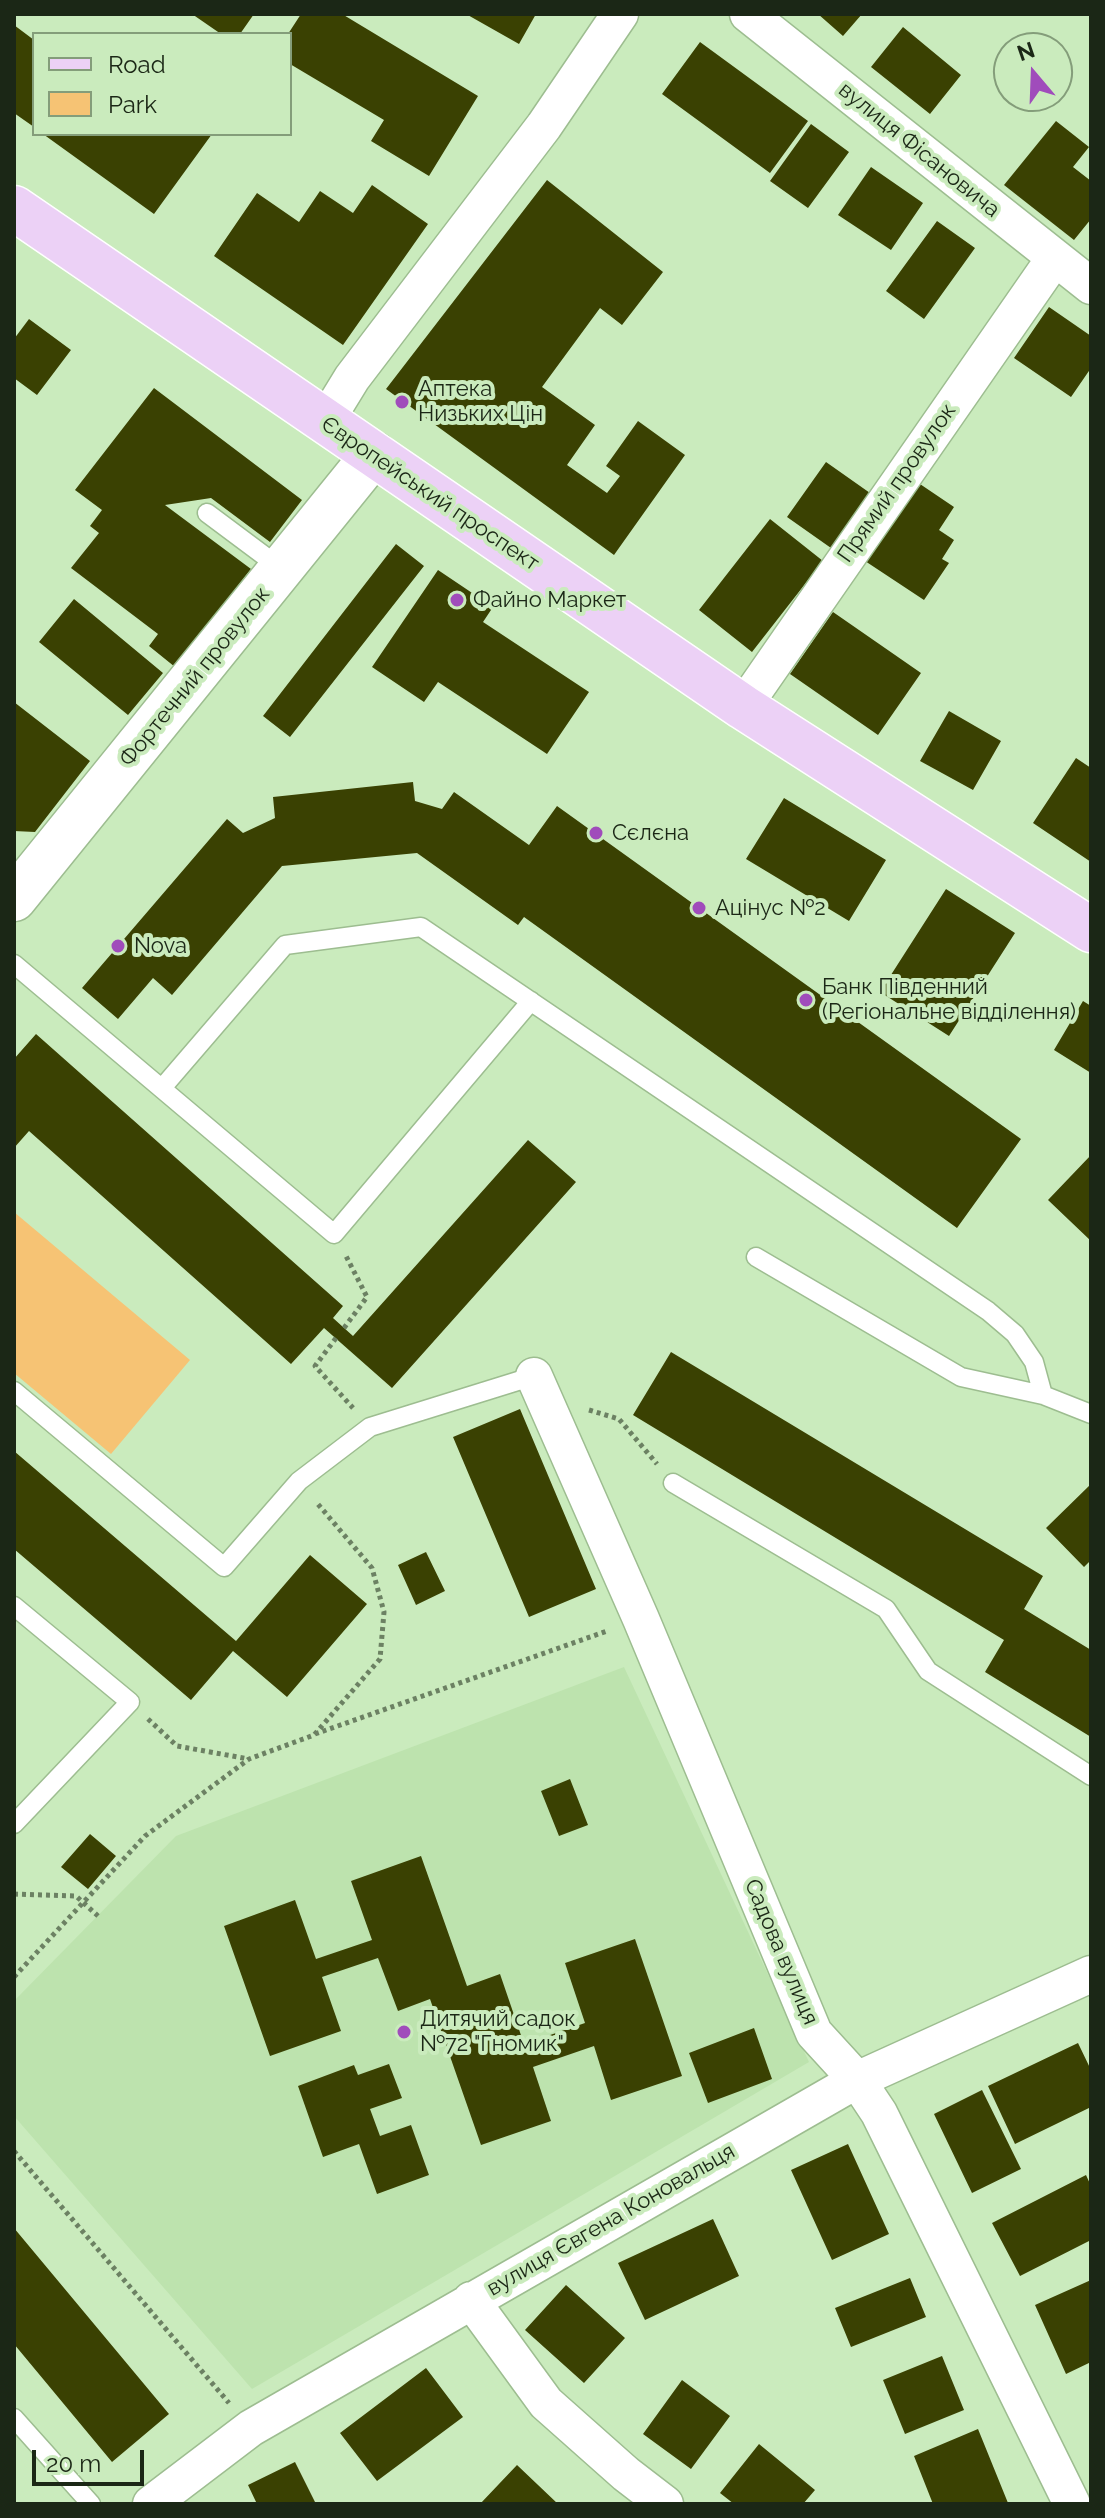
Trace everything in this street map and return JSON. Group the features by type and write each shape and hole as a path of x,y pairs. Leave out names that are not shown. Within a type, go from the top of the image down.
{"main road":[{"name":"Європейський проспект","path":"14,208 743,707 1091,930"}],"street":[{"path":"325,422 352,378 544,126 620,14"},
{"name":"вулиця Фісановича","path":"748,14 1091,286"},
{"name":"Прямий провулок","path":"743,707 1054,259"},
{"name":"Фортечний провулок","path":"16,893 283,570 374,454"},
{"name":"Садова вулиця","path":"538,1386 641,1619 814,2033 857,2080 879,2113 1072,2504"},
{"name":"вулиця Євгена Коновальця","path":"151,2504 251,2428 857,2080 1091,1974"},
{"path":"471,2300 546,2403 665,2504"}],"lane":[{"path":"207,513 283,570"},
{"path":"162,1088 285,945 421,927 988,1311 1015,1334 1034,1362 1043,1395"},
{"path":"14,964 334,1234 531,1001"},
{"path":"756,1257 961,1377 1043,1395 1091,1414"},
{"path":"14,1391 224,1567 299,1481 370,1427 538,1386"},
{"path":"673,1483 886,1609 928,1671 1091,1776"},
{"path":"14,1606 130,1702 14,1824"},
{"path":"14,2418 91,2504"}],"path":[{"path":"334,1234 367,1297 344,1328"},
{"path":"336,1338 315,1366 370,1427"},
{"path":"538,1386 619,1419 673,1483"},
{"path":"299,1481 372,1568 384,1612 380,1659 314,1735"},
{"path":"14,1977 145,1836 249,1759 641,1619"},
{"path":"130,1702 177,1746 249,1759"},
{"path":"14,1894 76,1896 98,1916"},
{"path":"14,2151 251,2428"}],"shaded area":[{"name":"Дитячий садок №72 \"Гномик\"","path":"624,1667 809,2062 252,2389 14,2116 14,2001 176,1836"}],"green space":[{"path":"14,1212 190,1360 111,1454 14,1373"}],"building":[{"path":"192,14 254,14 241,32 218,32"},
{"path":"301,14 342,14 478,96 429,176 371,141 384,120 292,65 292,32 289,32"},
{"path":"466,14 536,14 519,44"},
{"path":"818,14 862,14 843,36"},
{"path":"14,25 32,38 32,126 14,113"},
{"path":"903,27 961,75 930,114 871,67"},
{"path":"700,42 808,121 770,173 662,94"},
{"path":"1056,121 1089,147 1073,167 1091,181 1091,219 1074,240 1004,185"},
{"path":"811,124 849,152 808,208 770,181"},
{"path":"46,136 211,136 154,214"},
{"path":"871,167 923,203 891,250 838,215"},
{"path":"547,180 663,272 622,325 600,308 542,387 595,425 567,465 607,493 620,476 606,466 638,421 685,455 614,555 386,389"},
{"path":"372,185 428,224 343,345 214,256 257,193 299,222 320,191 353,213"},
{"path":"937,221 975,248 924,319 886,291"},
{"path":"1049,307 1091,336 1091,368 1071,397 1014,358"},
{"path":"29,319 71,350 37,395 14,378 14,339"},
{"path":"154,388 302,500 270,542 211,498 165,505 251,569 175,667 149,646 158,634 71,568 99,533 90,526 102,510 75,490"},
{"path":"826,462 870,493 831,548 787,517"},
{"path":"917,482 954,507 939,530 954,540 942,559 949,563 924,600 865,561"},
{"path":"770,519 823,561 752,652 699,610"},
{"path":"396,544 424,566 290,737 263,716"},
{"path":"438,570 493,607 483,622 589,692 547,754 438,682 424,702 372,667"},
{"path":"74,599 163,673 128,715 39,642"},
{"path":"833,612 921,673 878,735 790,674"},
{"path":"14,702 90,761 35,832 14,831"},
{"path":"949,711 1001,741 973,790 920,761"},
{"path":"1076,758 1091,768 1091,862 1033,823"},
{"path":"413,782 415,801 442,809 454,792 529,845 557,806 1021,1139 957,1228 524,917 518,925 417,853 282,866 172,995 153,978 118,1019 82,988 227,819 243,833 275,818 273,797"},
{"path":"784,798 886,860 849,921 746,859"},
{"path":"946,889 1015,933 949,1036 880,992"},
{"path":"1083,1001 1091,1006 1091,1073 1054,1050"},
{"path":"36,1034 343,1306 333,1318 353,1336 528,1140 576,1182 392,1388 324,1328 291,1364 29,1131 14,1148 14,1059"},
{"path":"1091,1155 1091,1241 1048,1200"},
{"path":"671,1352 1043,1576 1024,1609 1091,1650 1091,1737 985,1672 1004,1640 633,1415"},
{"path":"520,1409 596,1589 529,1617 453,1437"},
{"path":"14,1451 236,1641 310,1555 367,1604 287,1697 233,1651 191,1700 14,1549"},
{"path":"1091,1484 1091,1560 1084,1567 1046,1528"},
{"path":"426,1552 445,1591 416,1605 398,1565"},
{"path":"570,1779 588,1825 559,1836 541,1791"},
{"path":"90,1834 116,1856 88,1889 61,1867"},
{"path":"421,1856 467,1986 500,1974 524,2044 585,2023 565,1963 635,1939 682,2076 611,2100 594,2046 533,2067 551,2121 481,2145 430,1999 398,2011 378,1958 322,1977 341,2031 270,2056 224,1926 295,1900 316,1959 372,1940 351,1881"},
{"path":"754,2028 772,2079 708,2103 689,2053"},
{"path":"1078,2043 1091,2070 1091,2107 1015,2144 988,2086"},
{"path":"389,2064 402,2098 370,2109 380,2136 411,2125 429,2175 377,2194 359,2144 323,2157 298,2086 354,2065 358,2075"},
{"path":"982,2090 1021,2169 972,2193 934,2114"},
{"path":"848,2144 889,2234 832,2260 791,2170"},
{"path":"1086,2175 1091,2186 1091,2240 1020,2276 992,2223"},
{"path":"713,2219 739,2276 645,2320 618,2263"},
{"path":"14,2228 169,2414 112,2462 14,2344"},
{"path":"910,2278 926,2317 851,2347 835,2308"},
{"path":"1091,2280 1091,2362 1066,2374 1035,2305"},
{"path":"566,2285 625,2338 584,2383 525,2330"},
{"path":"942,2356 964,2410 905,2434 883,2380"},
{"path":"426,2368 463,2417 377,2481 340,2433"},
{"path":"682,2380 730,2416 691,2469 643,2434"},
{"path":"978,2429 1008,2503 933,2504 914,2456"},
{"path":"759,2444 815,2490 803,2504 734,2504 720,2493"},
{"path":"295,2462 316,2504 257,2504 248,2485"},
{"path":"517,2465 558,2504 480,2504"}],"place":[{"name":"Аптека Низьких Цін","path":"402,402"},
{"name":"Файно Маркет","path":"457,600"},
{"name":"Сєлєна","path":"596,833"},
{"name":"Ацінус №2","path":"699,908"},
{"name":"Nova","path":"118,946"},
{"name":"Банк Південний (Регіональне відділення)","path":"806,1000"},
{"name":"Дитячий садок №72 \"Гномик\"","path":"404,2032"}]}
